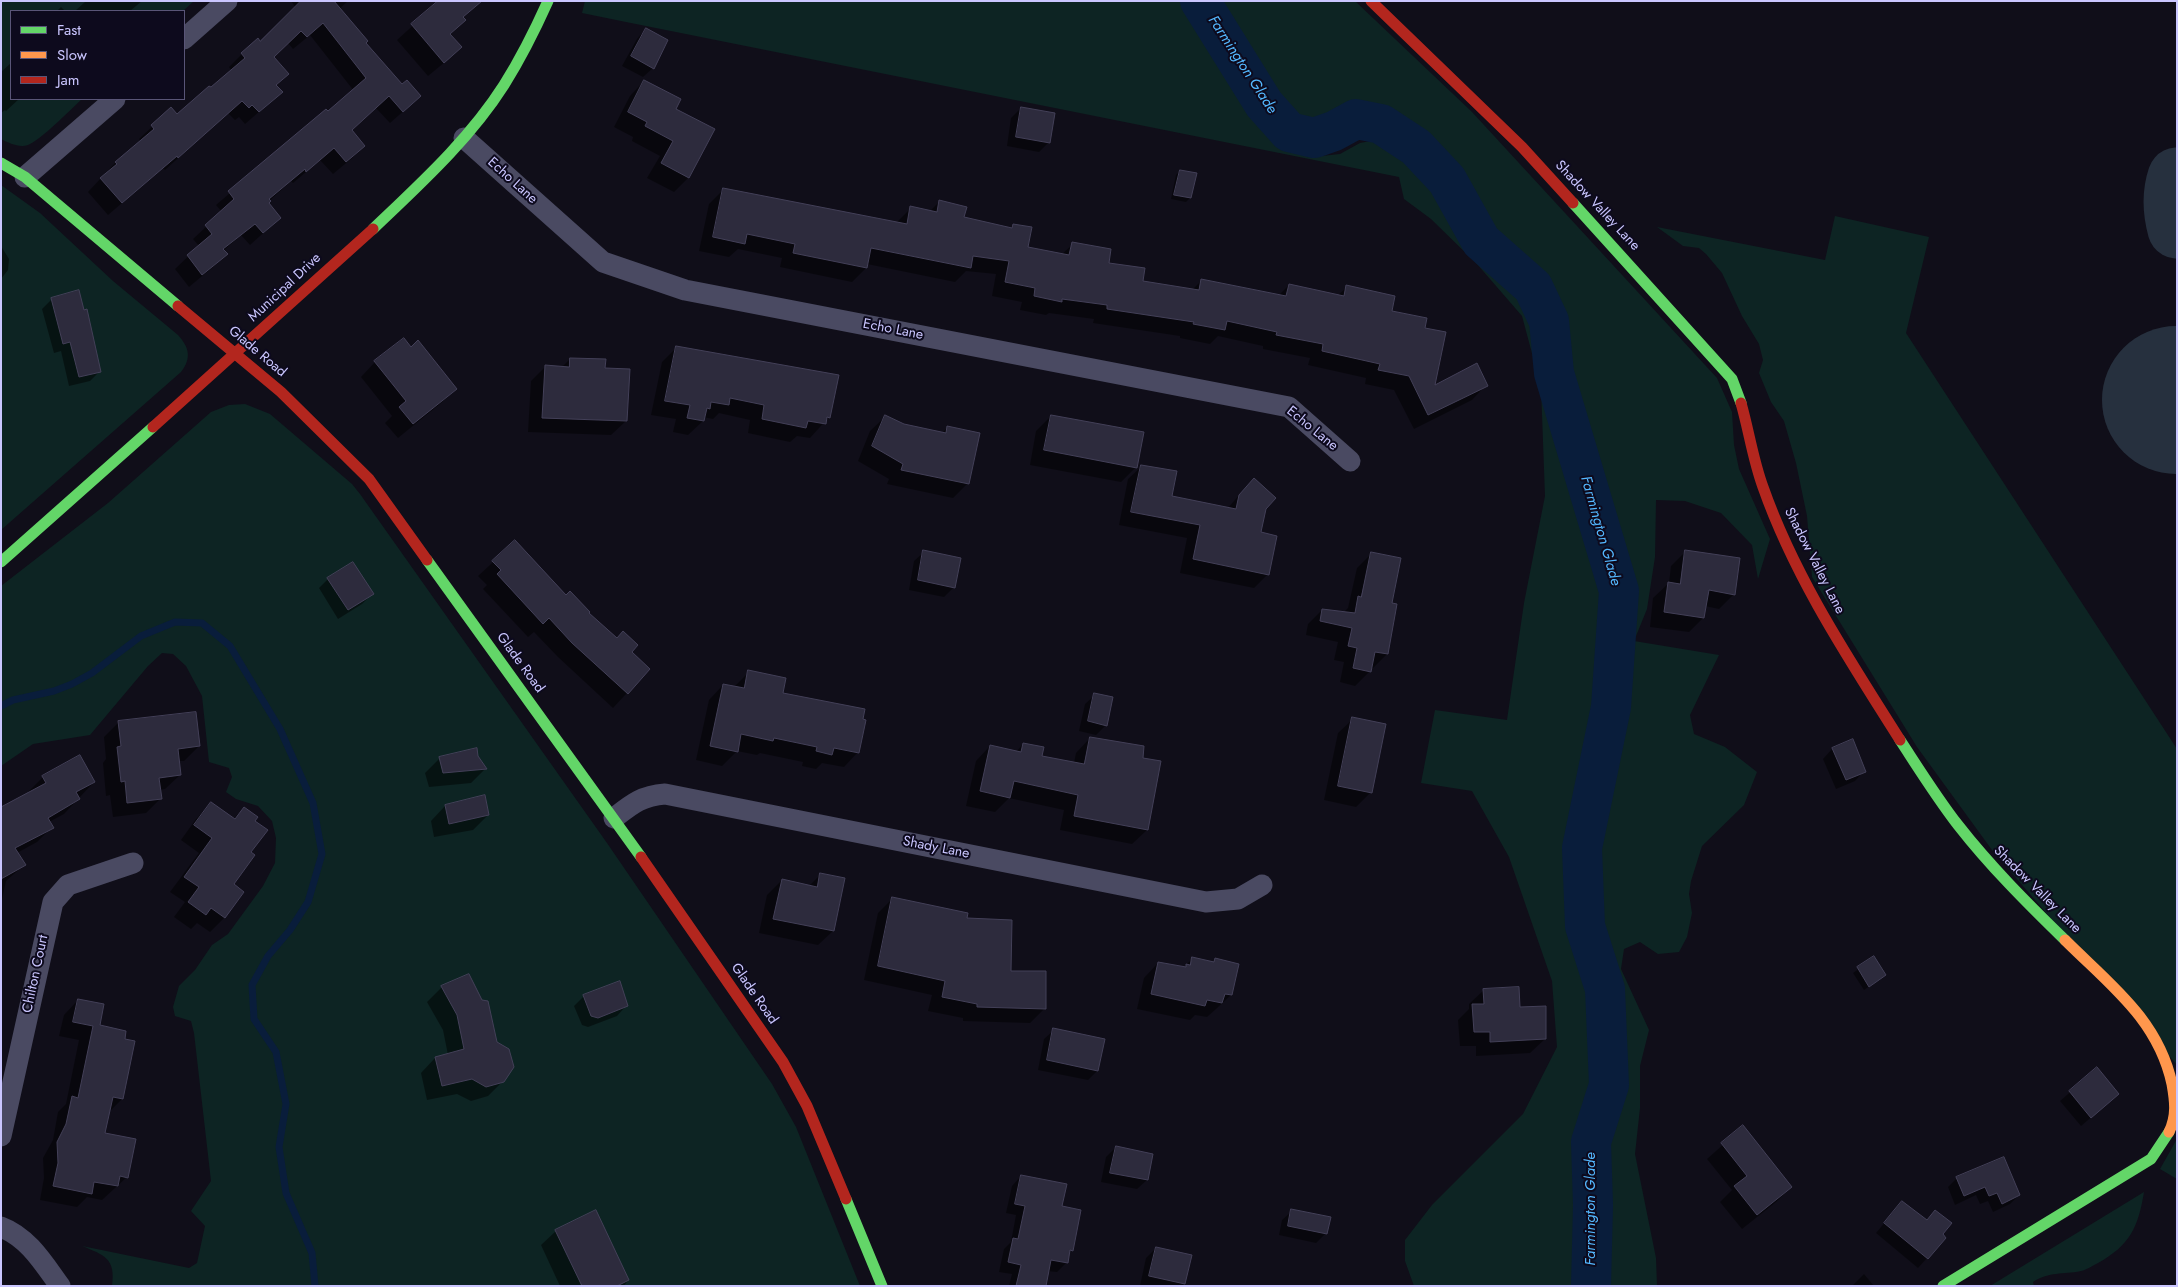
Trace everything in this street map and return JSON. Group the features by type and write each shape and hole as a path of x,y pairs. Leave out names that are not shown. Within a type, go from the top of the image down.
{"street":[{"path":"185,38 227,1"},
{"name":"Municipal Drive","path":"1,562 236,354 434,172 464,138 503,87 536,34 548,1"},
{"name":"Shadow Valley Lane","path":"1371,1 1522,146 1732,379 1747,421 1761,481 1775,520 1797,565 1844,649 1936,795 1982,857 2110,983 2141,1018 2157,1041 2174,1088 2176,1102 2174,1118 2168,1133 2151,1159 1943,1286"},
{"path":"25,177 114,100"},
{"name":"Echo Lane","path":"464,138 603,262 685,290 1288,407 1350,460"},
{"name":"Glade Road","path":"1,163 25,177 281,392 328,436 369,479 614,818 783,1062 807,1106 882,1286"},
{"name":"Shady Lane","path":"614,818 636,800 650,795 666,794 1206,902 1238,899 1262,885"},
{"name":"Chilton Court","path":"1,1136 52,902 68,885 134,863"},
{"path":"3,1228 19,1237 38,1256 60,1286"}],"green space":[{"path":"1,1 194,1 184,10 10,10 10,100 81,100 40,137 28,145 21,146 1,139"},
{"path":"585,1 1190,1 1253,109 1280,138 1298,152 1322,156 1340,154 1360,143 1376,140 1388,142 1404,151 1424,165 1431,183 1456,218 1484,250 1526,289 1544,322 1552,380 1612,594 1613,634 1608,706 1578,849 1580,930 1595,982 1601,1020 1603,1058 1602,1082 1581,1143 1586,1225 1585,1286 1414,1286 1405,1261 1405,1240 1432,1205 1523,1114 1557,1047 1552,981 1509,857 1472,791 1421,783 1435,710 1507,720 1524,603 1545,496 1541,387 1522,316 1477,264 1431,219 1404,199 1399,177 582,13"},
{"path":"1214,1 1355,1 1472,112 1717,378 1732,412 1734,445 1739,469 1770,539 1758,579 1752,545 1721,513 1685,501 1656,500 1655,557 1647,609 1634,641 1719,655 1690,715 1694,734 1725,747 1757,772 1744,805 1702,846 1691,881 1689,894 1692,913 1687,937 1679,952 1658,954 1640,942 1624,949 1621,969 1649,1030 1640,1066 1640,1108 1635,1154 1656,1258 1657,1286 1597,1286 1599,1261 1596,1154 1616,1078 1609,978 1591,927 1587,849 1614,707 1622,590 1558,376 1553,323 1537,285 1487,242 1465,207 1450,172 1403,124 1387,114 1370,107 1350,107 1333,110 1318,118 1304,117 1288,111 1274,95 1247,49"},
{"path":"1,185 40,213 113,281 178,335 187,348 188,357 181,372 1,530"},
{"path":"1835,216 1929,237 1906,333 2177,749 2177,1065 1992,850 1917,747 1812,577 1807,516 1796,463 1784,421 1771,402 1759,373 1763,360 1759,344 1742,316 1722,273 1706,254 1699,248 1683,246 1657,227 1825,260"},
{"path":"245,404 270,414 352,484 607,843 772,1084 796,1127 860,1286 112,1286 112,1269 107,1259 97,1252 82,1246 189,1268 197,1263 205,1226 191,1211 211,1181 194,1033 191,1021 175,1016 173,1007 179,986 195,970 212,945 228,934 263,886 275,863 276,838 272,821 258,806 236,799 226,792 232,777 229,768 209,762 202,696 186,666 173,654 162,653 148,666 90,735 33,744 1,766 1,586 108,503 211,412 229,405"},
{"path":"2177,1139 2177,1179 2160,1169"},
{"path":"2144,1192 2139,1216 2131,1234 2118,1249 2098,1263 2083,1270 2045,1276 2033,1282 2034,1286 1990,1286"}],"building":[{"path":"301,1 334,1 368,41 366,43 402,84 407,80 421,96 403,112 389,96 352,130 365,146 346,162 334,148 306,172 305,169 269,199 271,201 269,203 281,218 263,233 255,224 223,249 228,254 202,275 187,255 212,234 205,225 234,199 228,191 366,78 323,23 307,37 301,31 274,57 289,74 276,85 283,92 259,112 252,105 249,108 242,101 178,158 177,156 122,203 100,178 117,164 115,162 154,129 151,125 171,107 177,114 209,86 211,87 245,58 241,53 258,38 260,41"},
{"path":"438,1 482,1 463,17 466,20 450,34 462,47 444,63 411,24"},
{"path":"646,28 668,40 654,69 631,56"},
{"path":"644,80 681,99 676,109 715,129 689,178 661,163 673,141 645,126 647,122 628,112"},
{"path":"1021,107 1055,113 1050,143 1016,137"},
{"path":"1180,170 1197,173 1191,198 1174,195"},
{"path":"723,188 907,224 910,206 937,212 939,200 967,207 964,217 1012,228 1013,224 1032,227 1028,247 1069,255 1072,242 1111,249 1109,263 1145,268 1143,281 1199,290 1201,279 1286,296 1289,284 1344,296 1346,285 1395,296 1392,311 1427,318 1425,328 1446,332 1435,385 1477,363 1488,386 1428,415 1409,376 1378,370 1380,364 1322,351 1323,344 1276,335 1277,332 1227,321 1225,330 1193,324 1194,322 1107,309 1107,305 1062,299 1062,302 1034,296 1035,288 1005,282 1009,261 973,256 971,268 871,248 867,268 793,253 795,244 747,234 745,244 713,237"},
{"path":"79,290 84,310 87,309 101,372 79,377 70,342 63,344 51,298"},
{"path":"404,338 411,347 418,340 457,389 413,424 399,407 406,401 374,361"},
{"path":"676,346 839,375 830,418 827,417 826,424 808,421 806,428 762,419 764,405 730,398 729,405 711,402 710,409 707,408 704,421 687,418 690,405 665,401"},
{"path":"570,358 606,359 605,368 630,369 627,421 542,418 545,365 569,367"},
{"path":"885,415 904,424 946,433 947,426 980,433 969,484 901,470 903,464 872,446"},
{"path":"1051,415 1144,432 1137,468 1044,450"},
{"path":"1141,465 1177,471 1172,496 1236,509 1239,495 1254,478 1276,498 1266,509 1261,532 1277,536 1269,575 1193,559 1200,525 1131,512"},
{"path":"515,540 566,595 570,591 589,613 617,638 623,631 638,645 632,652 650,669 628,694 572,643 549,618 543,624 497,574 501,570 492,561"},
{"path":"923,550 961,558 955,588 918,580"},
{"path":"1685,550 1740,558 1735,595 1709,590 1704,618 1664,612 1668,582 1680,584"},
{"path":"1371,552 1401,558 1392,603 1397,604 1388,654 1375,652 1371,672 1353,668 1357,648 1348,646 1352,628 1320,621 1322,609 1355,613 1358,596 1361,597"},
{"path":"353,562 374,594 348,610 327,578"},
{"path":"748,670 786,678 783,693 865,709 863,719 866,720 859,753 834,748 832,755 816,751 817,747 774,738 773,741 741,734 738,752 710,746 723,684 744,688"},
{"path":"1094,693 1113,697 1107,726 1088,721"},
{"path":"196,712 200,746 178,749 181,775 159,778 162,799 127,803 125,781 121,782 117,747 121,746 118,721"},
{"path":"1352,717 1386,724 1372,793 1338,786"},
{"path":"1090,737 1144,746 1143,758 1161,761 1148,830 1074,816 1078,795 1014,781 1010,798 980,791 990,745 1021,752 1023,743 1044,747 1042,756 1084,764"},
{"path":"1853,739 1866,772 1846,780 1832,748"},
{"path":"477,748 478,756 487,769 443,773 439,757"},
{"path":"80,755 95,782 76,792 80,799 48,818 54,828 15,848 26,865 1,879 1,807 46,783 42,776"},
{"path":"485,795 489,815 449,824 445,805"},
{"path":"211,802 235,819 244,807 258,817 255,821 268,830 251,852 255,855 234,884 244,892 225,918 211,908 206,915 188,902 199,887 184,877 212,838 194,825"},
{"path":"820,873 845,878 834,931 773,919 782,879 817,887"},
{"path":"892,897 968,913 967,918 1012,920 1011,971 1046,971 1046,1009 977,1007 977,1004 942,997 945,981 878,966"},
{"path":"1874,956 1886,975 1869,987 1857,967"},
{"path":"1192,957 1214,962 1215,958 1239,964 1232,995 1225,994 1222,1003 1207,1000 1205,1006 1151,994 1158,962 1186,967 1186,964 1190,965"},
{"path":"469,974 482,1000 488,1001 497,1042 509,1049 514,1067 504,1082 486,1087 472,1079 442,1086 435,1057 464,1049 457,1015 441,986"},
{"path":"620,981 628,1006 598,1018 591,1016 583,995"},
{"path":"1519,987 1520,1007 1546,1006 1546,1039 1490,1042 1490,1032 1474,1032 1472,1004 1484,1004 1483,989"},
{"path":"78,999 104,1004 100,1025 126,1031 125,1039 135,1041 123,1099 113,1097 105,1133 136,1139 128,1178 120,1176 118,1186 94,1182 92,1194 53,1186 58,1163 57,1142 66,1124 72,1096 78,1098 93,1026 73,1022"},
{"path":"1053,1028 1105,1039 1098,1071 1047,1060"},
{"path":"2097,1067 2119,1094 2091,1118 2069,1091"},
{"path":"1743,1125 1792,1187 1757,1215 1734,1186 1747,1176 1721,1143"},
{"path":"1116,1146 1153,1154 1148,1180 1110,1173"},
{"path":"2004,1157 2020,1195 2002,1204 1997,1193 1989,1196 1985,1187 1964,1196 1956,1177"},
{"path":"1021,1175 1067,1184 1062,1206 1081,1210 1073,1251 1070,1250 1068,1263 1051,1260 1046,1286 1016,1286 1021,1265 1008,1262 1013,1238 1018,1239 1025,1206 1015,1204"},
{"path":"1902,1201 1927,1220 1935,1210 1952,1223 1943,1234 1946,1238 1928,1259 1884,1223"},
{"path":"1291,1209 1331,1217 1327,1234 1288,1226"},
{"path":"596,1210 629,1280 617,1286 582,1286 555,1230"},
{"path":"1156,1247 1192,1255 1185,1284 1149,1276"}],"waterway":[{"name":"Farmington Glade","path":"1200,1 1264,104 1289,132 1314,138 1334,131 1356,119 1381,124 1416,147 1447,180 1481,241 1533,287 1549,321 1554,373 1619,591 1611,707 1582,848 1585,926 1605,989 1609,1085 1591,1142 1593,1205 1591,1286"},
{"path":"1,706 13,700 54,691 72,684 92,673 141,636 175,622 202,623 230,646 280,729 313,803 322,854 308,902 290,930 268,956 252,985 254,1019 276,1052 286,1104 279,1147 286,1193 312,1253 315,1286"}],"taxiway":[{"path":"2177,177 2173,203 2177,229"}],"traffic: fast":[{"path":"373,229 443,161 475,125 516,65 548,1"},
{"path":"1,163 25,177 178,306"},
{"path":"1573,203 1732,379 1741,403"},
{"path":"1,562 153,427"},
{"path":"427,560 641,857"},
{"path":"1900,740 1928,783 1970,840 2009,884 2065,940"},
{"path":"1943,1286 2151,1159 2169,1132"},
{"path":"846,1199 882,1286"}],"traffic: slow":[{"path":"2065,940 2130,1004 2156,1040 2165,1061 2173,1090 2174,1114 2169,1132"}],"traffic: jam":[{"path":"1371,1 1522,147 1573,203"},
{"path":"153,427 373,229"},
{"path":"178,306 281,392 369,479 427,560"},
{"path":"1741,403 1760,477 1776,521 1791,554 1824,617 1900,740"},
{"path":"641,857 783,1062 807,1106 846,1199"}]}
